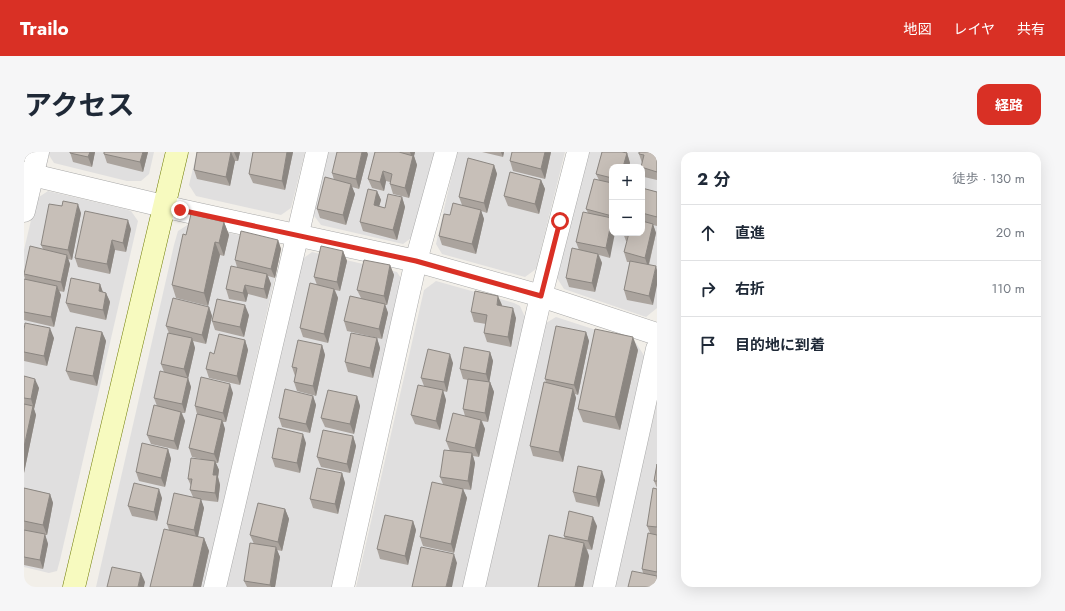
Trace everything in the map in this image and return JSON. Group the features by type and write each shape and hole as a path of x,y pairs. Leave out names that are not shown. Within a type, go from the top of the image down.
{"street":[{"path":"24,211 28,174 38,152"},
{"path":"74,587 178,152"},
{"path":"215,587 317,152"},
{"path":"343,587 416,261 446,152"},
{"path":"474,587 541,296 578,152"},
{"path":"28,174 165,206 416,261 541,296 657,334"},
{"path":"604,587 657,349"}],"shaded area":[{"path":"47,152 154,152 149,174 141,181 127,181 54,163"},
{"path":"197,152 305,152 291,208 281,215 196,196 189,185"},
{"path":"327,152 435,152 414,236 403,244 321,225 312,213"},
{"path":"457,152 565,152 536,269 525,277 442,254 436,244"},
{"path":"588,152 657,152 657,308 646,317 564,289 557,278"},
{"path":"48,191 131,211 138,221 60,560 57,571 49,573 24,567 24,250 36,199"},
{"path":"189,224 271,242 280,255 204,587 96,587 174,245 178,231"},
{"path":"312,252 397,272 404,283 334,587 226,587 301,260"},
{"path":"436,281 514,303 520,306 525,317 463,587 356,587 424,290"},
{"path":"556,317 636,343 645,357 593,587 485,587 546,323"},
{"path":"657,402 657,587 614,587"}],"building":[{"path":"70,152 90,152 88,157"},
{"path":"104,152 143,152 140,162 104,154"},
{"path":"197,152 231,152 226,177 194,170"},
{"path":"253,152 287,152 282,181 249,174"},
{"path":"337,152 362,152 356,179 332,173"},
{"path":"375,152 399,152 413,156 405,188 390,184 392,174 383,171 380,182 368,179"},
{"path":"512,152 545,152 541,169 510,161"},
{"path":"602,152 627,153 624,164 609,164 609,177 596,174"},
{"path":"639,152 657,152 657,172 645,168 645,164 642,164 644,155 639,154"},
{"path":"468,158 494,165 484,203 459,197"},
{"path":"510,172 541,180 535,204 504,196"},
{"path":"325,177 351,184 343,215 317,209"},
{"path":"594,179 609,182 609,215 586,209"},
{"path":"368,189 377,191 374,205 385,208 388,194 402,197 393,230 360,222"},
{"path":"645,189 657,192 657,217 645,214"},
{"path":"63,201 78,204 68,250 41,245 49,204 62,206"},
{"path":"453,203 481,210 472,244 439,236 444,214 450,215"},
{"path":"85,211 128,220 123,243 112,240 107,264 75,258"},
{"path":"583,212 609,217 609,233 606,248 576,242"},
{"path":"191,214 224,222 219,243 215,242 204,293 172,285 183,234 186,235"},
{"path":"645,222 653,224 645,258 624,252 628,236 645,236"},
{"path":"241,231 278,240 271,269 235,260"},
{"path":"30,246 67,255 61,282 24,274"},
{"path":"321,246 343,251 337,282 314,277"},
{"path":"572,248 598,254 592,283 566,278"},
{"path":"364,260 390,265 384,296 357,290"},
{"path":"630,261 656,266 649,296 624,290"},
{"path":"231,266 267,274 264,289 245,285 243,293 226,289"},
{"path":"71,278 100,284 99,291 106,293 103,310 66,303"},
{"path":"24,279 57,286 51,317 24,312"},
{"path":"310,283 334,289 324,334 300,328"},
{"path":"475,291 498,296 497,305 513,308 508,337 484,333 487,315 471,312"},
{"path":"350,296 385,304 379,329 344,321"},
{"path":"173,298 209,307 202,335 166,326"},
{"path":"217,299 245,305 240,327 212,321"},
{"path":"25,323 50,328 44,356 24,352"},
{"path":"556,326 586,332 574,385 545,379"},
{"path":"76,327 102,332 93,376 66,371"},
{"path":"595,329 633,337 615,417 578,409"},
{"path":"168,333 192,338 184,369 161,364"},
{"path":"351,333 377,338 370,368 345,362"},
{"path":"219,334 245,340 237,376 206,369 210,352 214,354"},
{"path":"298,340 322,345 313,386 294,382 297,368 292,367"},
{"path":"464,347 490,352 486,374 460,369"},
{"path":"428,349 450,354 444,382 421,378"},
{"path":"160,371 188,378 182,404 154,398"},
{"path":"24,376 35,379 31,399 24,398"},
{"path":"201,377 230,384 223,413 195,406"},
{"path":"468,379 490,382 485,413 463,409"},
{"path":"544,382 573,389 559,452 530,446"},
{"path":"418,385 443,390 436,421 411,415"},
{"path":"285,389 313,396 306,424 279,418"},
{"path":"328,390 357,396 350,424 321,418"},
{"path":"24,404 33,406 24,447"},
{"path":"154,405 181,412 174,441 147,435"},
{"path":"453,413 481,420 475,448 446,441"},
{"path":"197,414 222,420 214,454 189,448"},
{"path":"278,428 303,434 297,463 272,458"},
{"path":"323,430 353,436 347,464 317,457"},
{"path":"142,443 168,449 161,478 136,472"},
{"path":"444,450 472,453 468,481 440,477"},
{"path":"191,458 215,461 213,475 217,475 215,493 190,490 192,479 188,479"},
{"path":"657,464 657,481 654,481"},
{"path":"578,466 602,471 596,497 573,492"},
{"path":"317,468 342,473 335,504 310,499"},
{"path":"432,482 463,489 451,544 420,537"},
{"path":"134,483 159,489 154,512 128,506"},
{"path":"24,488 50,494 43,525 24,521"},
{"path":"653,488 657,489 657,527 647,526"},
{"path":"174,493 201,499 194,530 167,524"},
{"path":"258,503 285,509 278,542 250,535"},
{"path":"569,511 593,517 588,541 564,536"},
{"path":"385,515 413,521 405,556 377,549"},
{"path":"164,529 204,538 193,587 150,587"},
{"path":"24,530 45,534 40,560 24,557"},
{"path":"648,533 657,535 657,572 642,569"},
{"path":"549,535 584,543 575,587 538,587"},
{"path":"250,543 276,547 270,585 244,581"},
{"path":"421,547 454,554 446,587 412,587"},
{"path":"112,567 141,573 138,587 107,587"},
{"path":"632,571 657,576 657,587 628,587"}],"route":[{"path":"180,210 297,234 416,261 541,296 560,221"}]}
